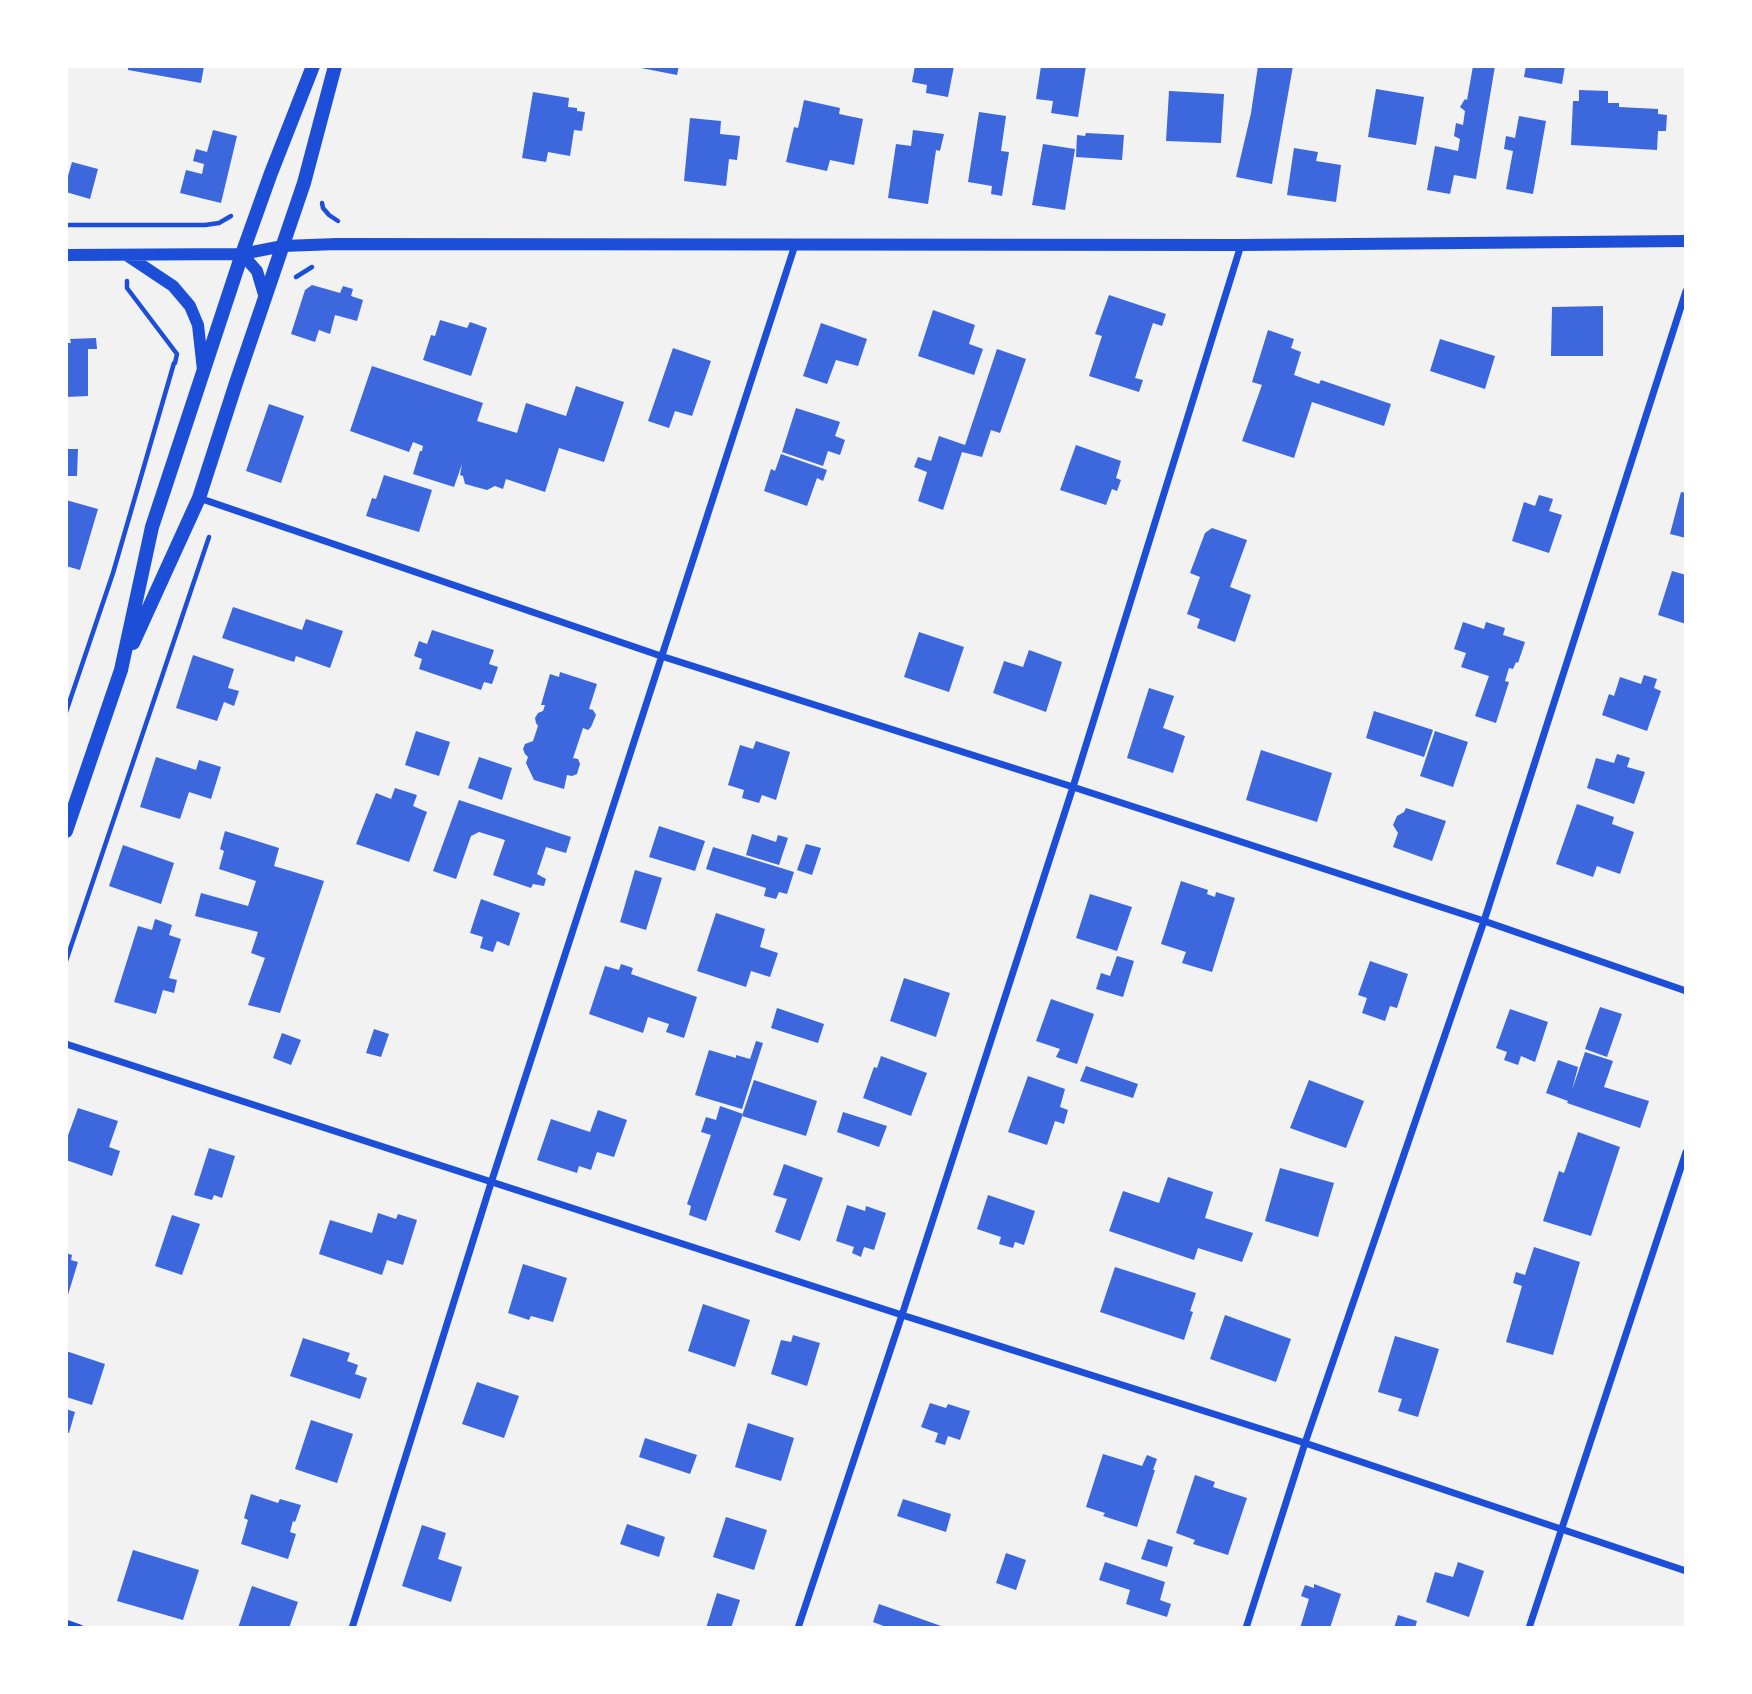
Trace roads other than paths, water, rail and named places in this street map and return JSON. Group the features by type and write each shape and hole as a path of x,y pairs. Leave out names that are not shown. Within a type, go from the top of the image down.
{"main road":[{"path":"121,670 152,527 242,254 313,66"},
{"path":"66,831 121,670 199,498 304,183 335,66"}],"street":[{"path":"66,255 242,254 283,246 337,244 1241,245 1685,241"},
{"path":"352,1628 491,1183 795,245"},
{"path":"798,1628 1073,787 1241,245"},
{"path":"242,254 257,271 265,298"},
{"path":"127,256 173,286 190,306 198,325 203,373"},
{"path":"1246,1628 1305,1443 1484,921 1685,291"},
{"path":"199,498 661,656 1484,921 1685,991"},
{"path":"66,1044 1305,1443 1685,1571"},
{"path":"1529,1628 1685,1152"},
{"path":"66,1623 80,1628"}]}
